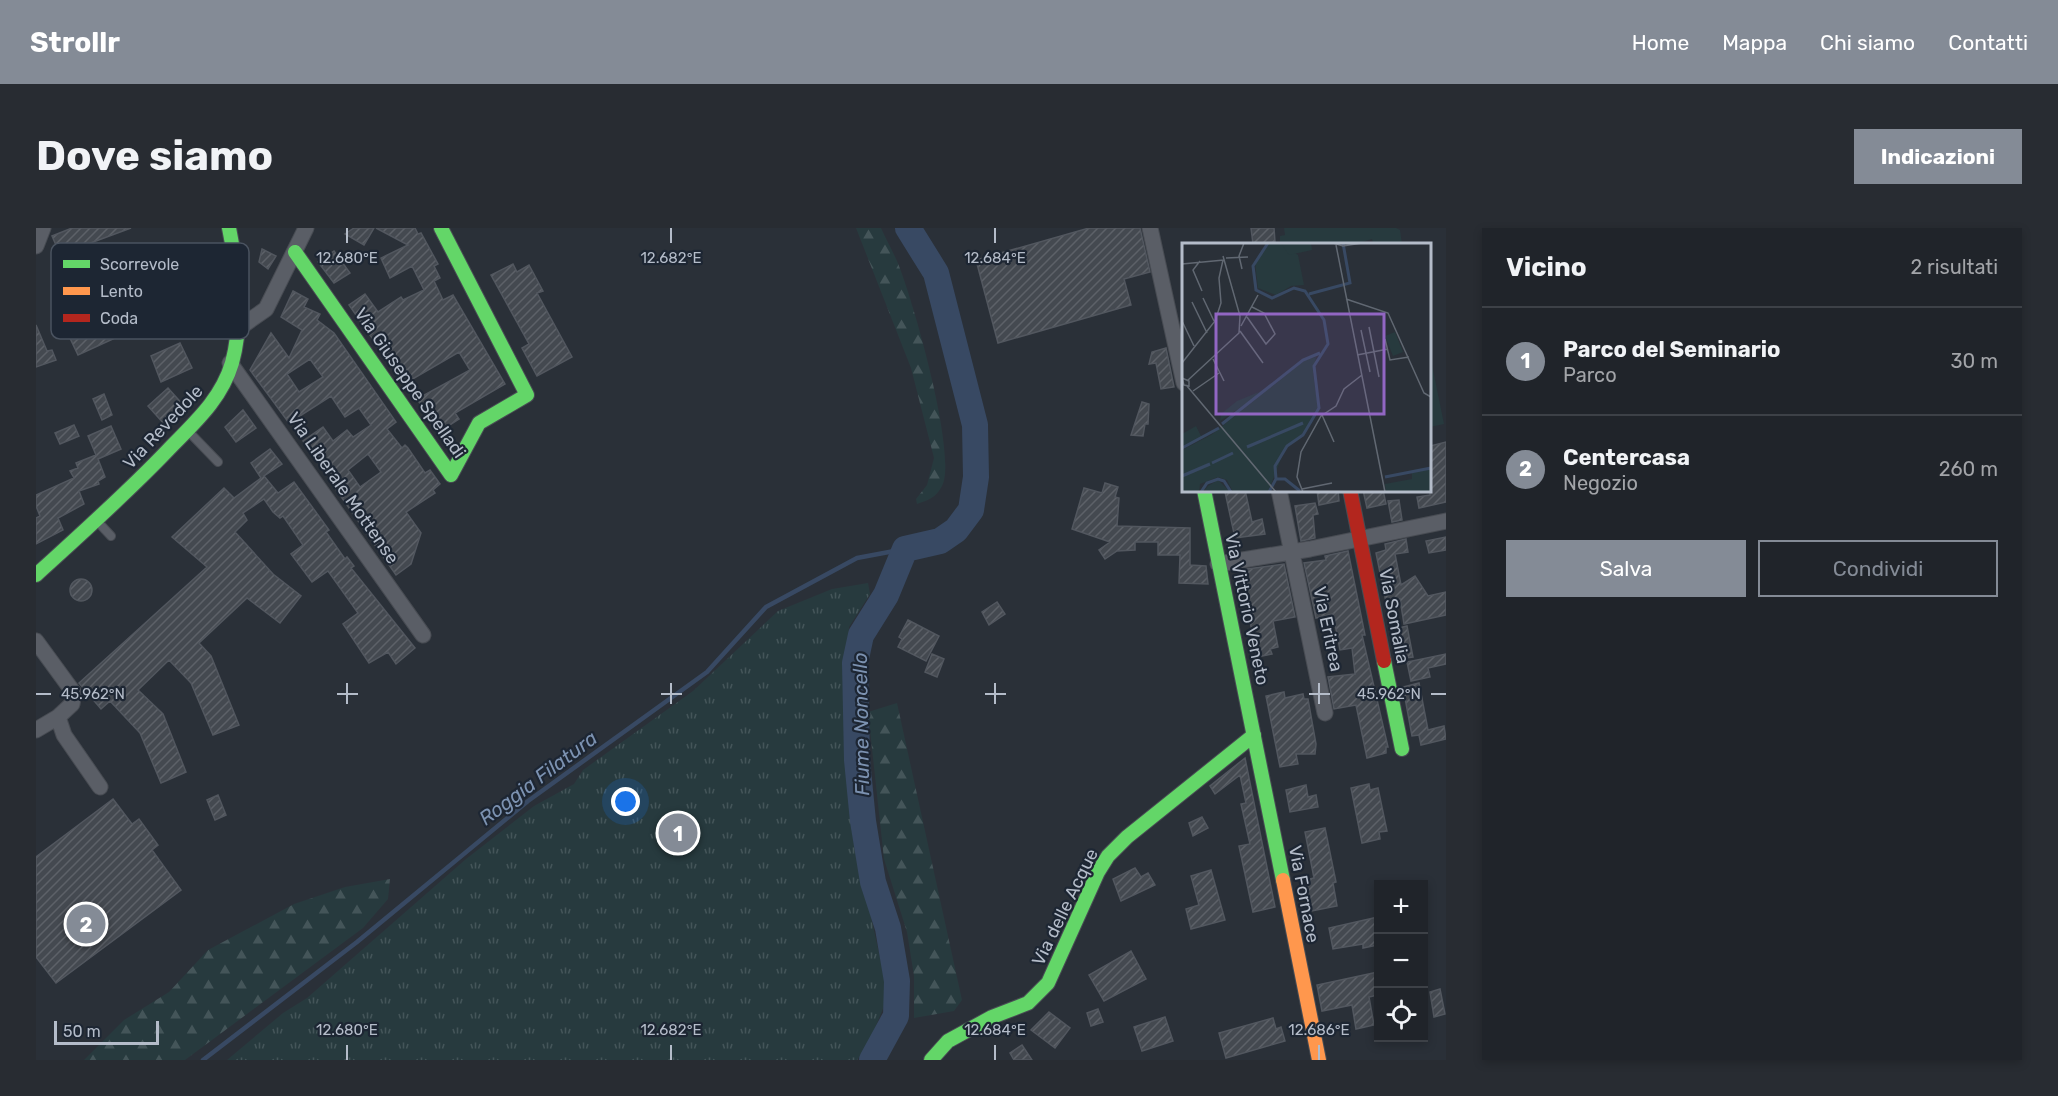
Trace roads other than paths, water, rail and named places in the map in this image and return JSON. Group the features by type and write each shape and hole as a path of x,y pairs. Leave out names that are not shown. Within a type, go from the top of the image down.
{"street":[{"path":"36,246 43,228"},
{"name":"Via Revedole","path":"229,228 232,243"},
{"path":"249,321 266,309 306,228"},
{"name":"Via Giuseppe Spelladi","path":"296,252 451,475 479,423 527,395 441,228"},
{"path":"1150,228 1182,374"},
{"name":"Via Revedole","path":"36,575 150,470 212,405 224,383 236,339"},
{"name":"Via Liberale Mottense","path":"230,363 423,635"},
{"name":"Via Vittorio Veneto","path":"1204,492 1254,735"},
{"name":"Via Eritrea","path":"1279,492 1325,713"},
{"name":"Via Somalia","path":"1350,492 1402,749"},
{"path":"1218,564 1292,552 1446,521"},
{"path":"36,641 74,693 72,704 58,717 36,730"},
{"path":"58,717 64,735 100,787"},
{"name":"Via delle Acque","path":"931,1060 948,1041 1038,996 1048,982 1108,856 1127,837 1254,735"},
{"name":"Via Fornace","path":"1254,735 1319,1060"}],"lane":[{"path":"188,431 218,462"},
{"path":"96,520 111,536"}],"waterway":[{"name":"Fiume Noncello","path":"872,1060 896,1016 897,981 888,928 873,882 863,821 857,760 855,663 861,635 886,595 905,549 940,541 956,530 971,510 976,477 975,425 936,273 908,228"},
{"name":"Roggia Filatura","path":"203,1060 357,942 528,801 707,672 766,607 857,558 905,549"}],"place":[{"name":"Parco del Seminario","path":"678,833"},
{"name":"Centercasa","path":"86,924"}]}
